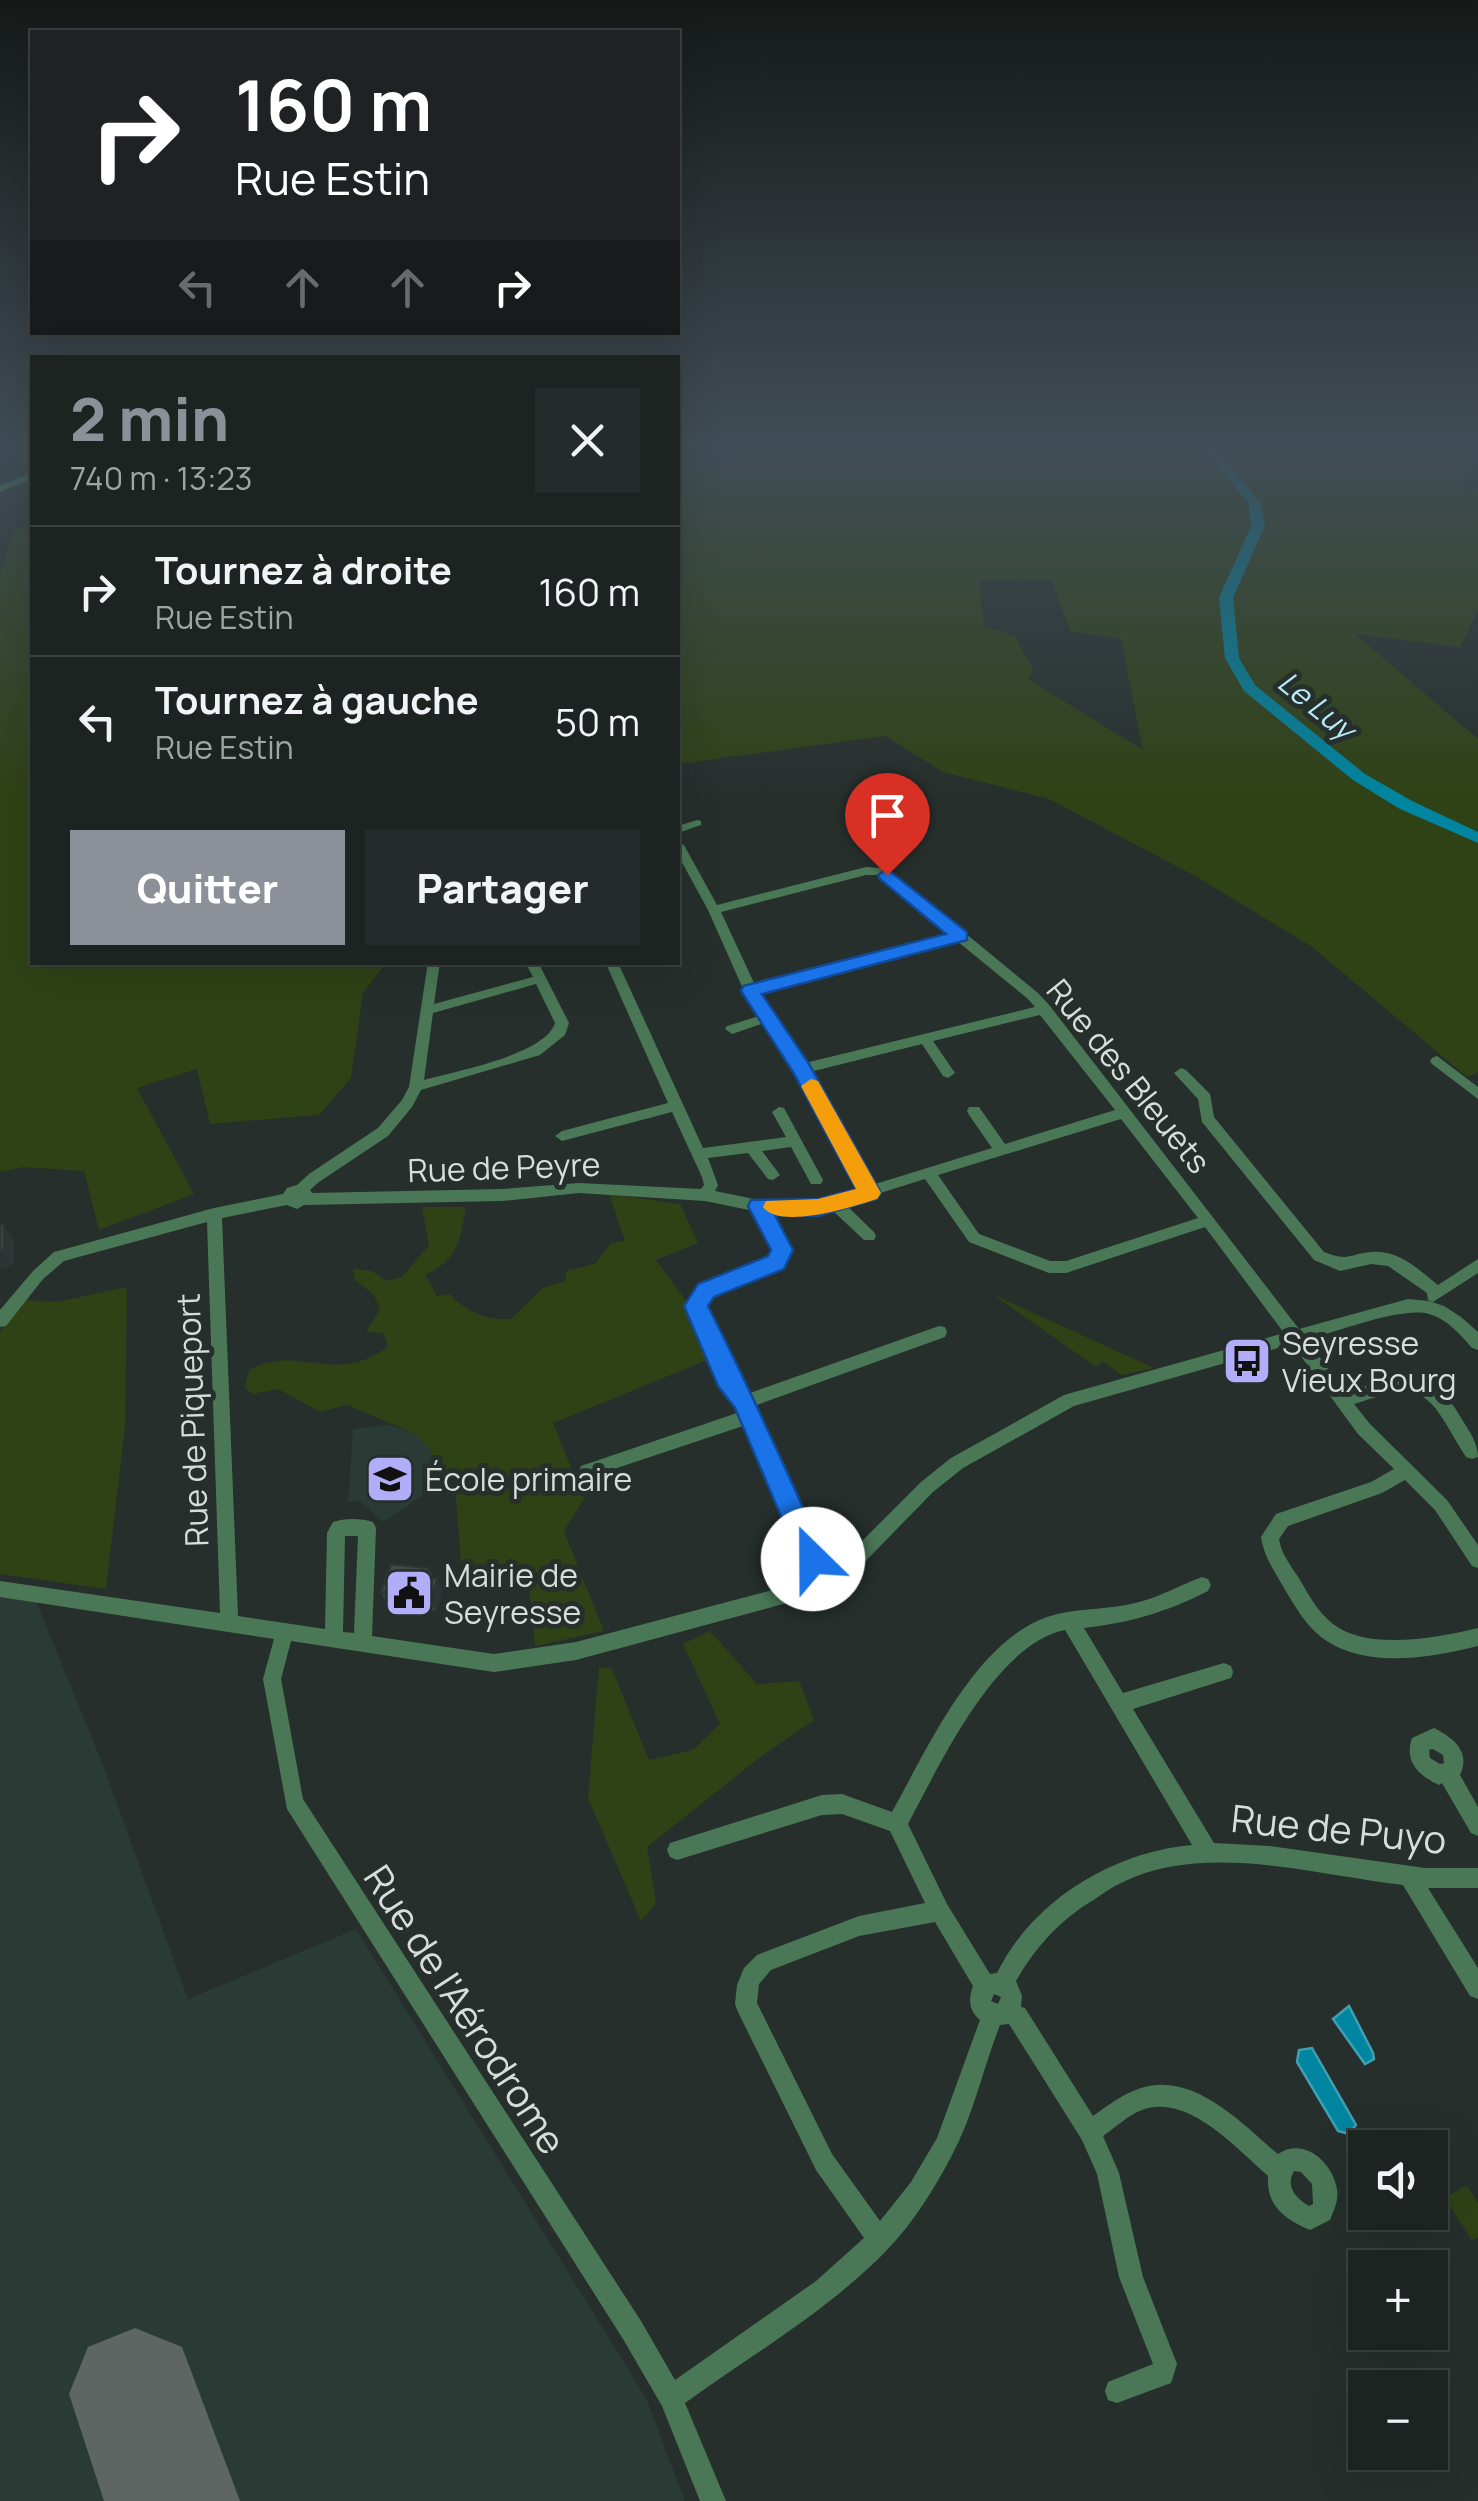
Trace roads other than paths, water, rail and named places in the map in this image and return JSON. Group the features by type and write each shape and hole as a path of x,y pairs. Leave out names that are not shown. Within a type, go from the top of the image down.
{"street":[{"path":"680,829 697,823"},
{"path":"680,849 714,910 750,991 802,1070 870,1193"},
{"name":"Rue des Bleuets","path":"714,910 872,870 887,875 961,936 1045,1009 1342,1401 1404,1472 1441,1505 1478,1560"},
{"path":"750,991 961,936"},
{"path":"298,1196 390,1126 416,1087 434,965"},
{"path":"416,1087 535,1052 560,1032 562,1022 532,965"},
{"path":"616,965 700,1154 711,1184 705,1195"},
{"path":"428,1010 540,979"},
{"path":"802,1070 1045,1009"},
{"path":"732,1029 766,1018"},
{"path":"925,1039 948,1073"},
{"path":"1437,1061 1478,1094"},
{"path":"1181,1073 1205,1098 1209,1105 1207,1118 1216,1130 1320,1256 1340,1265 1377,1254 1392,1259 1432,1305 1476,1341"},
{"path":"562,1136 678,1105"},
{"path":"974,1111 1002,1151"},
{"path":"779,1112 816,1180"},
{"name":"Rue de Peyre","path":"0,1322 38,1274 60,1256 214,1214 298,1196 502,1195 579,1188 705,1195 759,1206 835,1204 1126,1112"},
{"path":"700,1154 794,1141"},
{"path":"751,1147 773,1175"},
{"path":"930,1174 974,1238 1049,1267 1066,1267 1208,1220"},
{"path":"835,1204 869,1236"},
{"path":"759,1206 782,1250 776,1262 706,1290 696,1306 727,1378 747,1409 813,1559 829,1580"},
{"name":"Rue de Piqueport","path":"214,1214 230,1624"},
{"path":"0,1589 494,1662 519,1662 618,1641 829,1580 865,1553 927,1487 957,1463 1048,1410 1100,1390 1393,1310 1432,1305 1478,1265"},
{"path":"588,1471 939,1332"},
{"path":"1342,1401 1402,1381 1412,1382 1437,1399 1472,1452"},
{"path":"1404,1472 1376,1488 1282,1520 1270,1536 1272,1550 1323,1628 1337,1638 1352,1644 1423,1648 1444,1647 1478,1637"},
{"path":"331,1640 336,1533 339,1528 356,1526 367,1528 363,1644"},
{"path":"897,1824 964,1709 998,1661 1020,1639 1047,1626 1133,1613 1176,1599 1202,1585"},
{"path":"1070,1622 1207,1850"},
{"name":"Rue de l'Aérodrome","path":"284,1634 272,1679 296,1806 632,2330 671,2398 713,2501"},
{"path":"1119,1704 1224,1672"},
{"path":"1448,1774 1478,1826"},
{"path":"671,2398 853,2270 914,2201 947,2143 1010,1992 994,1985 940,1911 897,1824 842,1804 822,1805 676,1850"},
{"name":"Rue de Puyo","path":"994,1985 1030,1942 1082,1893 1146,1862 1207,1850 1301,1857 1411,1879 1478,1878"},
{"path":"1411,1879 1478,1988"},
{"path":"880,2241 824,2162 746,2004 746,1985 752,1971 764,1962 858,1926 940,1911"},
{"path":"1001,2014 1017,2016 1090,2132 1108,2174 1131,2277 1165,2364 1162,2374 1117,2391"},
{"path":"1090,2132 1132,2103 1148,2096 1167,2095 1194,2104 1280,2170"}],"water":[{"path":"1349,2006 1373,2053 1374,2059 1365,2064 1333,2019"},
{"path":"1312,2048 1356,2125 1348,2134 1338,2131 1297,2062 1299,2050"}],"waterway":[{"name":"Le Luy","path":"1241,565 1226,598 1232,658 1249,688 1359,777 1406,805 1478,838"}],"place":[{"name":"Seyresse Vieux Bourg","path":"1247,1361"},
{"name":"École primaire","path":"390,1479"},
{"name":"Mairie de Seyresse","path":"409,1593"}]}
